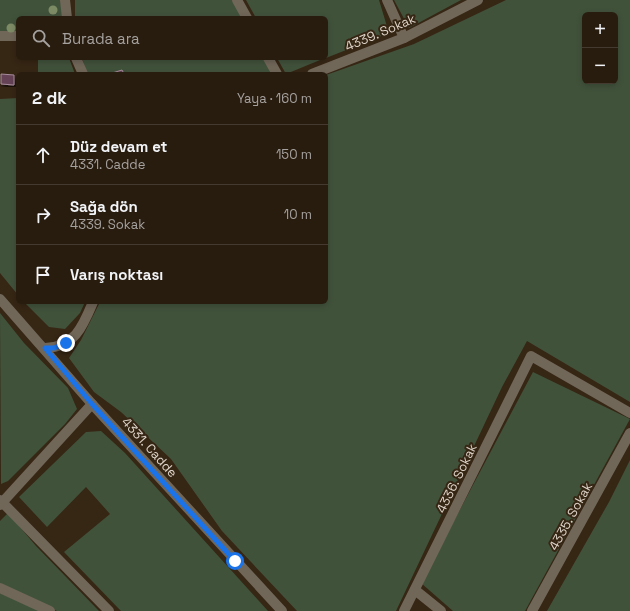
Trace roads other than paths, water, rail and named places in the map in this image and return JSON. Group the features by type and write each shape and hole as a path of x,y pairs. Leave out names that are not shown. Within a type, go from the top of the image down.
{"street":[{"path":"65,0 66,16"},
{"path":"237,0 246,16"},
{"path":"388,0 404,38"},
{"name":"4339. Sokak","path":"317,72 404,38 478,0"},
{"path":"0,36 16,36"},
{"path":"77,60 82,72"},
{"path":"269,60 276,72"},
{"name":"4331. Cadde","path":"0,299 45,348 92,404 282,611"},
{"path":"45,348 54,348 76,336 93,304"},
{"name":"4336. Sokak","path":"404,611 531,356 630,413"},
{"path":"92,404 1,503 110,611"},
{"name":"4335. Sokak","path":"532,611 630,433"},
{"path":"0,588 50,611"},
{"path":"415,590 441,611"}]}
